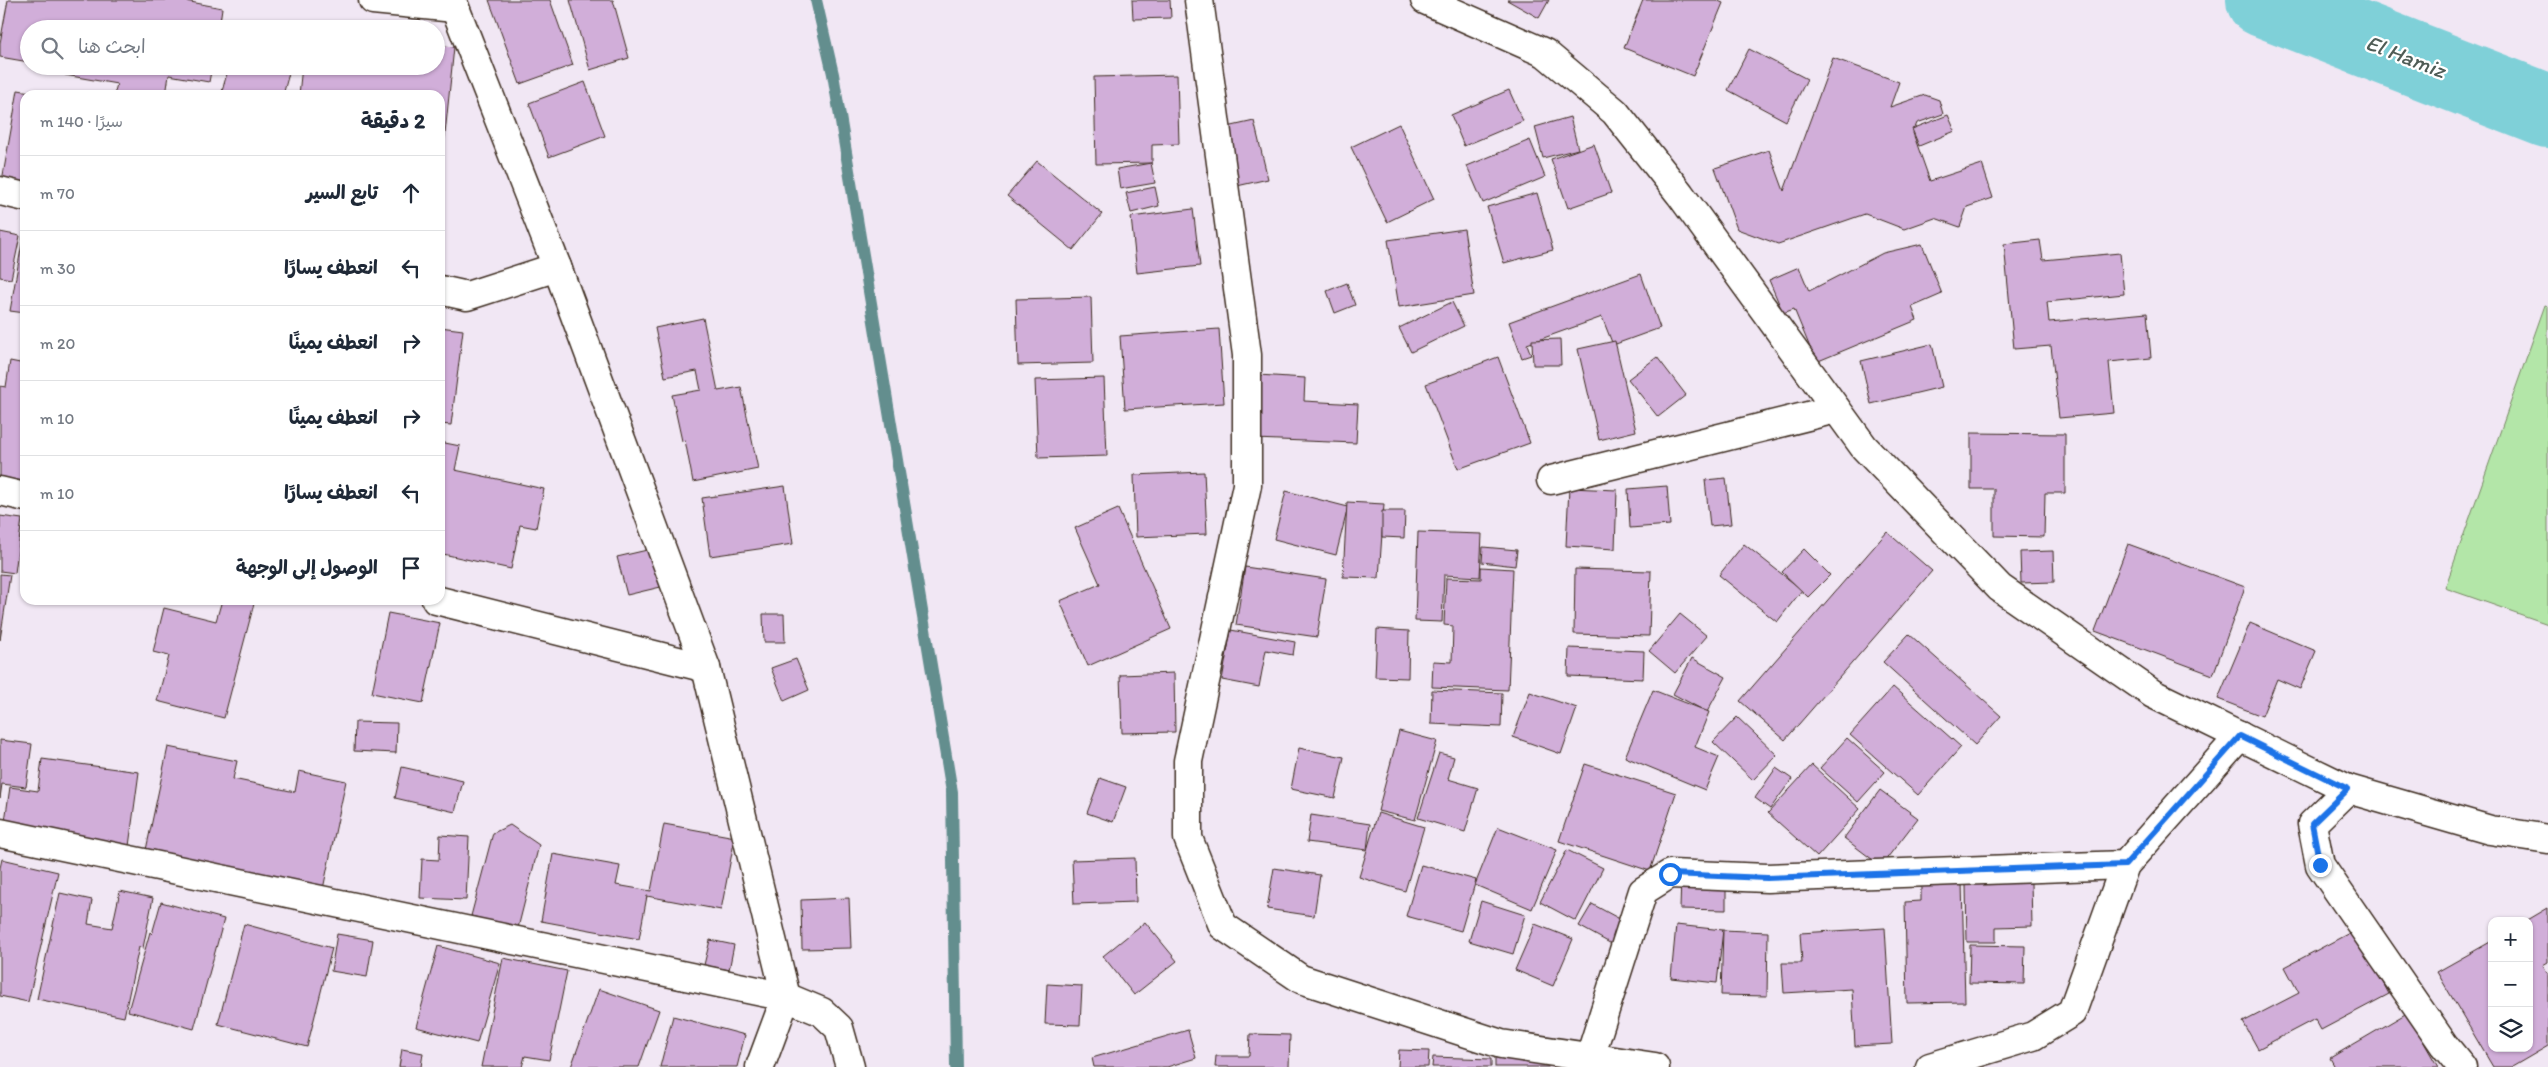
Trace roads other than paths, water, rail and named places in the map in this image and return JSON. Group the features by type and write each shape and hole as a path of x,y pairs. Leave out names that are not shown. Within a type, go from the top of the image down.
{"street":[{"path":"373,0 454,4 557,267 706,668 786,997 760,1067"},
{"path":"1200,0 1247,355 1247,485 1188,762 1188,838 1223,926 1300,979 1501,1044 1656,1067"},
{"path":"1424,0 1545,53 1615,112 1680,194 1864,448 2000,588 2153,694 2348,789 2490,830 2548,839"},
{"path":"0,191 20,196"},
{"path":"445,291 467,296 557,267"},
{"path":"1551,480 1836,409"},
{"path":"0,491 20,496"},
{"path":"445,602 706,668"},
{"path":"1930,1067 2033,1036 2072,1012 2125,865 2240,736"},
{"path":"2348,789 2312,824 2320,865 2462,1067"},
{"path":"0,833 786,997 822,1012 839,1028 850,1067"},
{"path":"1590,1057 1643,891 1670,874 1767,878 2125,865"}],"waterway":[{"path":"816,0 833,74 952,792 956,1067"},
{"name":"El Hamiz","path":"2263,0 2548,111"}]}
